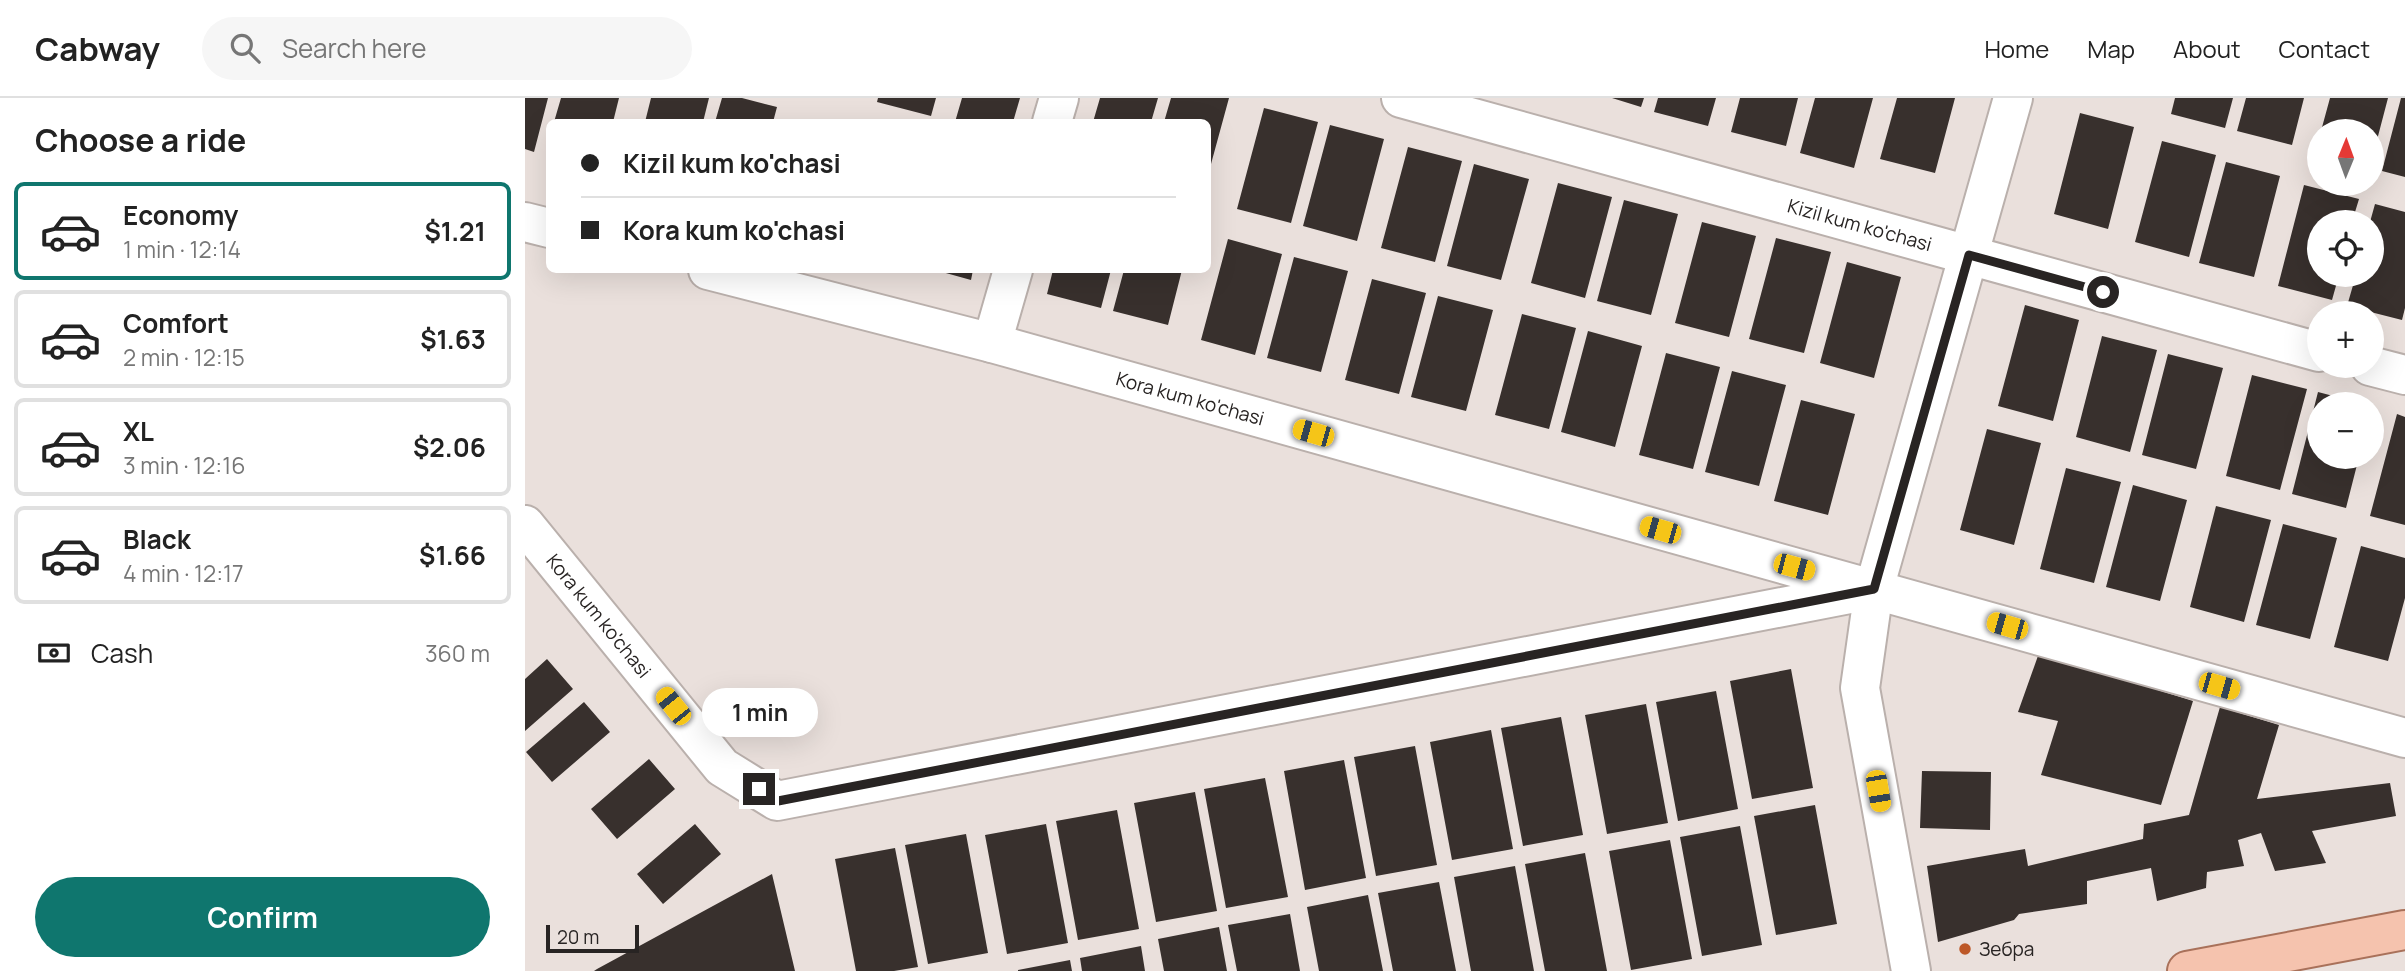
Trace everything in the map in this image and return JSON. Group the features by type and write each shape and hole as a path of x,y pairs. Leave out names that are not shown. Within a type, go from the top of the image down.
{"main road":[{"path":"2187,971 2405,930"}],"street":[{"path":"1053,119 1059,98"},
{"name":"Kizil kum ko'chasi","path":"1401,98 2307,349"},
{"path":"1912,971 1860,688 1874,589 2013,98"},
{"path":"525,222 546,228"},
{"name":"Kora kum ko'chasi","path":"720,273 992,343 2405,738"},
{"path":"992,343 1012,273"},
{"path":"2384,370 2405,375"},
{"name":"Kora kum ko'chasi","path":"525,524 722,767 778,801 1874,589"}],"building":[{"path":"525,98 548,98 534,152 525,149"},
{"path":"561,98 619,98 614,119 555,119"},
{"path":"651,98 709,98 704,119 646,119"},
{"path":"722,98 742,98 777,107 774,119 716,119"},
{"path":"878,98 936,98 931,116 877,102"},
{"path":"962,98 1020,98 1014,119 956,119"},
{"path":"1100,98 1158,98 1152,119 1094,119"},
{"path":"1171,98 1229,98 1211,164 1211,119 1165,119"},
{"path":"1612,98 1644,98 1641,107"},
{"path":"1658,98 1716,98 1708,126 1654,112"},
{"path":"1740,98 1798,98 1786,146 1731,132"},
{"path":"1815,98 1873,98 1854,168 1800,153"},
{"path":"1897,98 1955,98 1935,173 1880,159"},
{"path":"2175,98 2233,98 2225,128 2171,114"},
{"path":"2246,98 2304,98 2292,145 2237,131"},
{"path":"2330,98 2388,98 2382,119 2324,119"},
{"path":"2401,98 2405,98 2405,177 2384,172"},
{"path":"1264,108 1318,122 1291,223 1237,209"},
{"path":"2080,113 2134,127 2108,229 2054,214"},
{"path":"1330,125 1384,139 1357,241 1303,226"},
{"path":"2162,141 2216,155 2189,257 2135,242"},
{"path":"1408,147 1462,161 1435,262 1381,248"},
{"path":"2226,162 2280,176 2254,277 2199,263"},
{"path":"1474,164 1529,179 1501,280 1447,266"},
{"path":"1558,183 1612,197 1585,298 1531,283"},
{"path":"2304,185 2307,186 2307,196 2347,196 2359,199 2356,210 2307,210 2307,287 2336,287 2332,300 2278,286"},
{"path":"1624,200 1678,214 1651,315 1597,301"},
{"path":"2375,204 2405,212 2405,308 2402,320 2384,315 2384,301 2348,301 2353,287 2384,287 2384,210 2373,210"},
{"path":"1702,222 1756,236 1729,337 1675,323"},
{"path":"1776,238 1831,252 1804,353 1749,339"},
{"path":"1228,239 1282,254 1255,355 1201,340"},
{"path":"1294,257 1348,271 1321,372 1267,358"},
{"path":"1847,262 1901,277 1874,378 1820,363"},
{"path":"946,273 972,273 971,280"},
{"path":"1052,273 1110,273 1101,308 1047,294"},
{"path":"1123,273 1181,273 1168,325 1113,311"},
{"path":"1372,279 1426,293 1399,394 1345,380"},
{"path":"1438,296 1493,310 1466,411 1411,397"},
{"path":"2025,305 2079,320 2053,421 1998,406"},
{"path":"1522,314 1576,328 1549,429 1495,415"},
{"path":"1588,331 1642,346 1615,447 1561,432"},
{"path":"2102,336 2157,350 2130,452 2076,437"},
{"path":"1666,353 1720,367 1693,469 1639,455"},
{"path":"2168,354 2223,368 2196,469 2142,455"},
{"path":"1732,371 1786,385 1759,486 1705,472"},
{"path":"2252,375 2307,389 2280,490 2226,476"},
{"path":"1801,400 1855,414 1828,515 1774,501"},
{"path":"2397,414 2405,417 2405,525 2370,516"},
{"path":"1987,429 2041,443 2014,545 1960,530"},
{"path":"2307,435 2307,469 2356,469 2346,508 2292,494"},
{"path":"2066,468 2121,482 2094,583 2040,569"},
{"path":"2133,485 2187,500 2160,601 2106,587"},
{"path":"2216,506 2271,520 2244,622 2190,607"},
{"path":"2283,524 2337,538 2310,639 2256,625"},
{"path":"2361,546 2405,558 2405,598 2388,661 2334,647"},
{"path":"2039,653 2193,701 2161,805 2041,775 2058,721 2018,712"},
{"path":"547,659 573,689 525,731 525,679"},
{"path":"1791,669 1813,788 1752,799 1730,681"},
{"path":"1716,691 1738,809 1678,821 1656,702"},
{"path":"584,702 610,732 552,782 526,752"},
{"path":"1646,704 1668,823 1607,834 1585,715"},
{"path":"2220,707 2279,725 2257,799 2390,783 2396,816 2312,831 2326,863 2275,871 2261,833 2238,840 2244,866 2207,872 2206,888 2157,901 2151,868 2087,881 2087,904 2019,914 2014,920 1938,942 1927,866 2025,849 2028,866 2143,839 2144,824 2189,815"},
{"path":"1561,717 1583,835 1523,846 1501,728"},
{"path":"1491,730 1513,849 1452,860 1430,742"},
{"path":"1415,746 1437,865 1376,876 1354,757"},
{"path":"649,759 675,789 617,839 591,809"},
{"path":"1344,760 1366,878 1305,890 1284,771"},
{"path":"1922,771 1991,772 1990,830 1920,828"},
{"path":"1265,778 1288,897 1226,908 1204,789"},
{"path":"1195,792 1217,911 1156,922 1134,803"},
{"path":"1815,805 1837,924 1776,935 1754,816"},
{"path":"1117,810 1139,929 1078,940 1056,821"},
{"path":"695,824 721,854 663,904 637,874"},
{"path":"1046,824 1068,943 1007,954 985,835"},
{"path":"1740,826 1762,945 1702,956 1680,837"},
{"path":"966,834 988,953 928,964 905,845"},
{"path":"1670,840 1692,959 1631,970 1609,851"},
{"path":"895,848 918,967 894,971 856,971 835,859"},
{"path":"1585,853 1607,971 1545,971 1525,864"},
{"path":"1515,866 1534,971 1471,971 1454,877"},
{"path":"772,874 795,971 594,971 597,969"},
{"path":"1439,882 1456,971 1393,971 1378,893"},
{"path":"1368,895 1383,971 1319,971 1307,907"},
{"path":"1290,914 1300,971 1237,971 1228,925"},
{"path":"1219,927 1227,971 1164,971 1158,939"},
{"path":"1141,946 1145,971 1082,971 1080,958"},
{"path":"1070,960 1072,971 1018,971 1018,970"}],"place":[{"name":"Зебра","path":"1965,949"}],"route":[{"path":"759,789 778,801 1874,589 1969,255 2103,292"}]}
